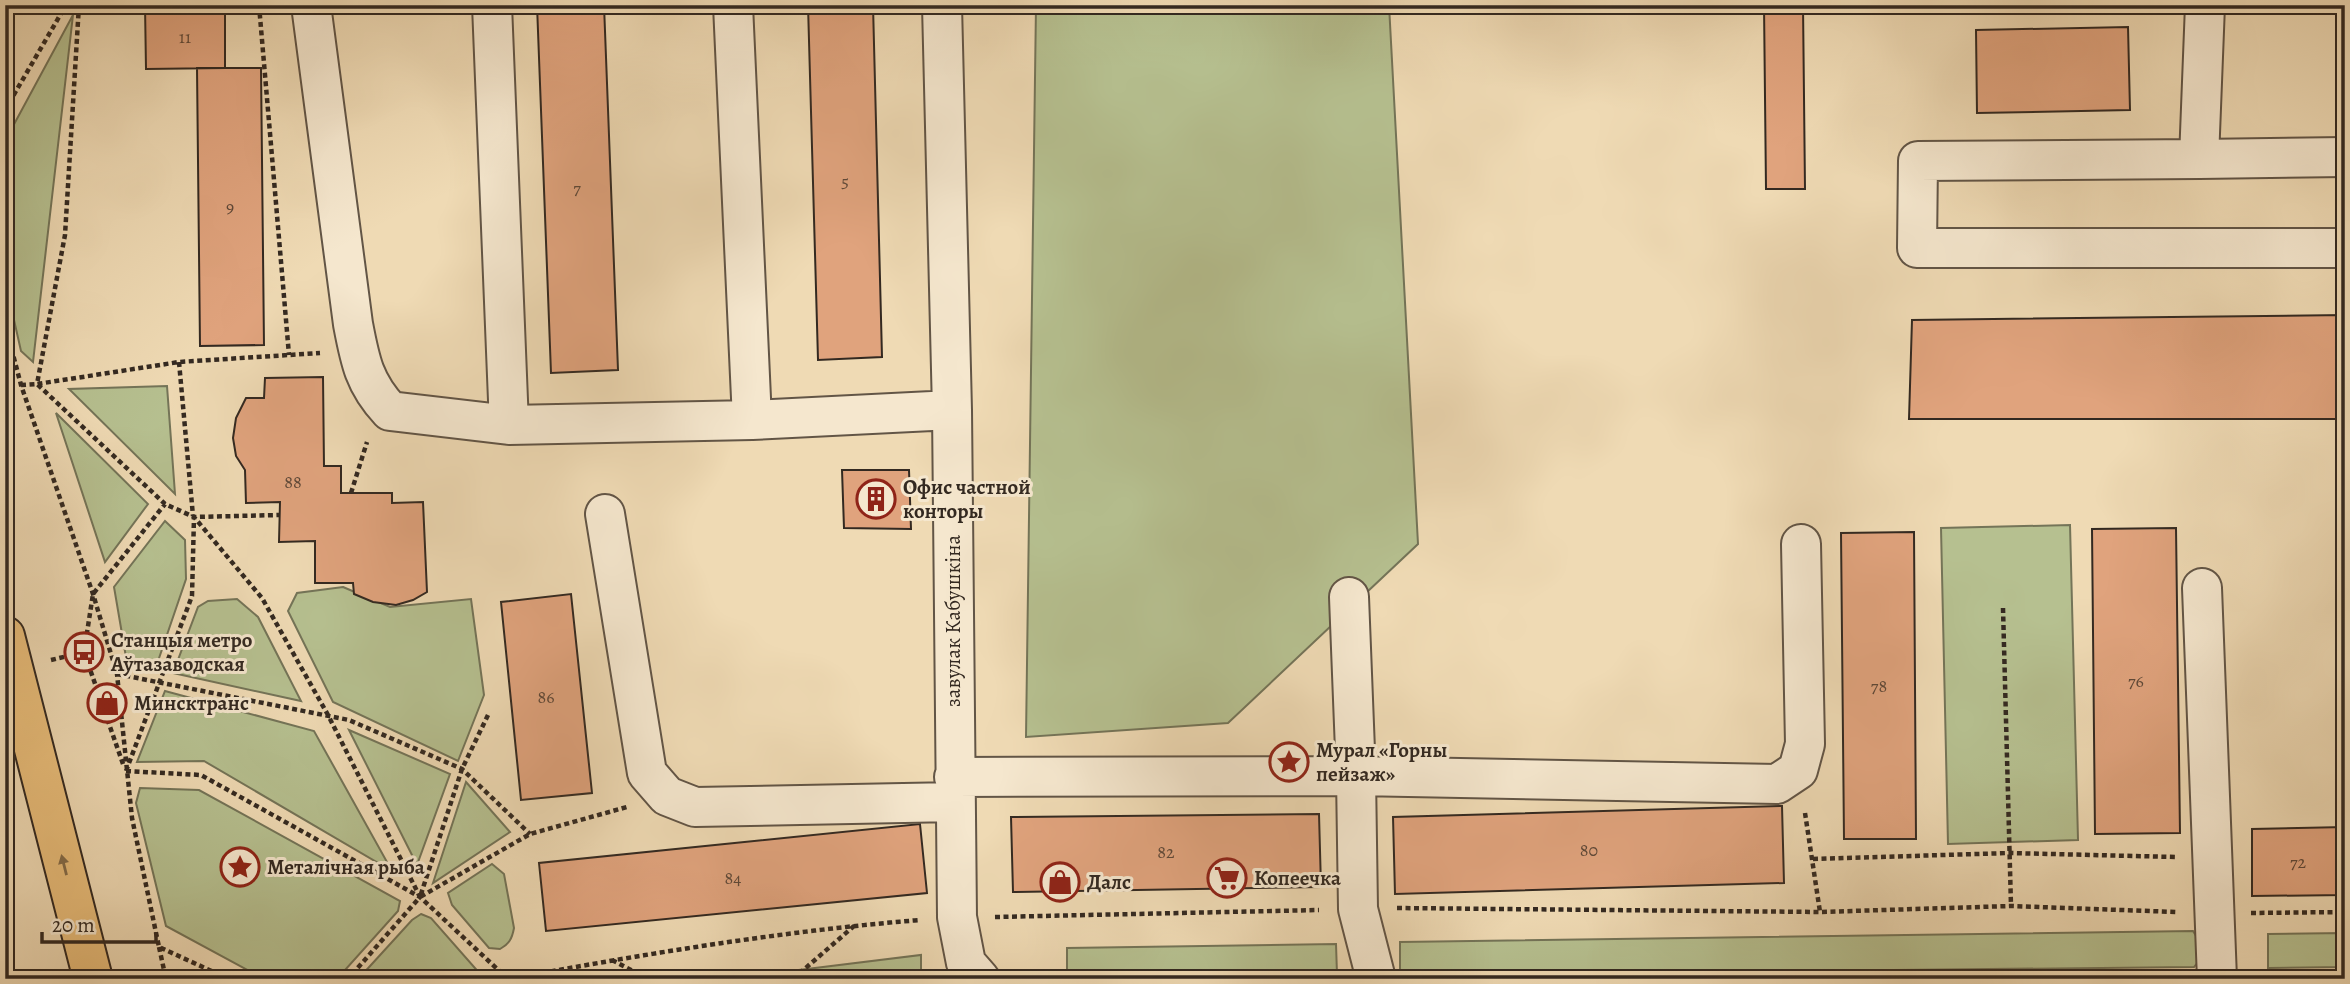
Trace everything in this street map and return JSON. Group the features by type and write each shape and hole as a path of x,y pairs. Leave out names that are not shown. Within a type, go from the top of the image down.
{"main road":[{"path":"5,636 93,979"}],"street":[{"path":"310,5 359,359 374,394 390,411 509,425 752,420 952,410"},
{"path":"492,5 509,425"},
{"path":"733,5 752,420"},
{"name":"завулак Кабушкіна","path":"942,5 952,410 957,917 966,962 980,979"},
{"path":"2199,159 2204,5"},
{"path":"2345,157 1918,161 1917,248 2345,248"},
{"path":"605,514 647,774 667,796 695,807 955,789 1356,776 1777,784 1798,770 1805,744 1801,544"},
{"path":"2202,588 2217,979"},
{"path":"1349,597 1358,909 1376,979"}],"path":[{"path":"5,110 66,5"},
{"path":"37,384 65,235 79,5"},
{"path":"259,5 289,355"},
{"path":"5,324 22,385 93,594 117,674 132,818 166,979"},
{"path":"22,385 179,362 323,353"},
{"path":"126,771 192,596 194,517 179,362"},
{"path":"37,384 165,504 194,517 279,515"},
{"path":"351,493 370,431"},
{"path":"126,771 84,652 93,594 165,504"},
{"path":"194,517 262,598 328,715 420,897"},
{"path":"2003,608 2011,906"},
{"path":"117,674 349,720 462,769 530,834"},
{"path":"420,897 462,769 488,715"},
{"path":"1798,770 1820,912"},
{"path":"126,771 201,775 420,897 508,979 611,960 855,926 957,917 1358,909 1820,912 2011,906 2215,913 2345,912"},
{"path":"348,979 420,897 530,834 667,796"},
{"path":"1813,859 2009,853 2212,858"},
{"path":"793,979 855,926"},
{"path":"159,947 229,979"},
{"path":"611,960 649,979"}],"green space":[{"path":"1036,5 1389,5 1418,544 1228,723 1026,737"},
{"path":"73,15 33,362 21,351 5,280 5,141"},
{"path":"167,386 175,494 69,389"},
{"path":"56,413 148,504 105,562"},
{"path":"165,521 185,540 186,579 156,667 127,663 114,587"},
{"path":"2070,525 2078,840 1948,844 1941,528"},
{"path":"343,587 390,607 471,599 484,695 458,761 333,702 288,611 297,593"},
{"path":"237,599 258,617 301,701 173,673 198,607 208,601"},
{"path":"165,691 314,731 392,871 204,761 137,762"},
{"path":"349,730 450,774 417,865"},
{"path":"466,782 510,832 433,883"},
{"path":"140,788 199,790 400,901 398,911 337,979 264,979 166,926 136,803"},
{"path":"492,864 504,874 514,928 510,941 500,949 489,948 452,905 448,893"},
{"path":"421,914 431,918 482,976 459,979 361,979 412,920"},
{"path":"2193,931 2206,952 2194,967 1400,975 1400,942"},
{"path":"2345,933 2345,967 2268,968 2268,934"},
{"path":"1336,944 1337,974 1067,979 1067,948"},
{"path":"921,955 921,979 726,979"}],"building":[{"path":"145,5 225,5 225,68 146,69"},
{"path":"537,5 604,5 618,370 551,373"},
{"path":"808,5 873,5 882,357 818,360"},
{"path":"1764,5 1803,5 1805,189 1766,189"},
{"path":"2128,27 2130,110 1977,113 1976,30"},
{"path":"197,68 261,68 264,345 200,346"},
{"path":"2345,315 2345,419 1909,419 1912,320"},
{"path":"323,377 324,466 341,466 341,493 392,493 392,503 423,502 427,592 413,600 396,605 373,602 354,594 353,583 315,583 315,541 279,542 280,502 246,503 245,470 236,456 233,438 236,418 246,398 264,398 265,378"},
{"name":"Офис частной конторы","path":"842,470 909,470 911,529 844,528"},
{"path":"2176,528 2180,833 2095,834 2092,529"},
{"path":"1914,532 1916,839 1844,839 1841,533"},
{"path":"571,594 592,793 521,800 501,602"},
{"path":"1782,806 1784,883 1395,894 1393,817"},
{"path":"1319,814 1321,887 1013,892 1011,817"},
{"path":"920,824 927,893 546,931 539,863"},
{"path":"2345,827 2345,895 2252,896 2252,829"}],"place":[{"name":"Офис частной конторы","path":"876,499"},
{"name":"Станцыя метро Аўтазаводская","path":"84,652"},
{"name":"Минсктранс","path":"107,703"},
{"name":"Мурал «Горны пейзаж»","path":"1289,762"},
{"name":"Металічная рыба","path":"240,867"},
{"name":"Копеечка","path":"1227,878"},
{"name":"Далс","path":"1060,882"}]}
